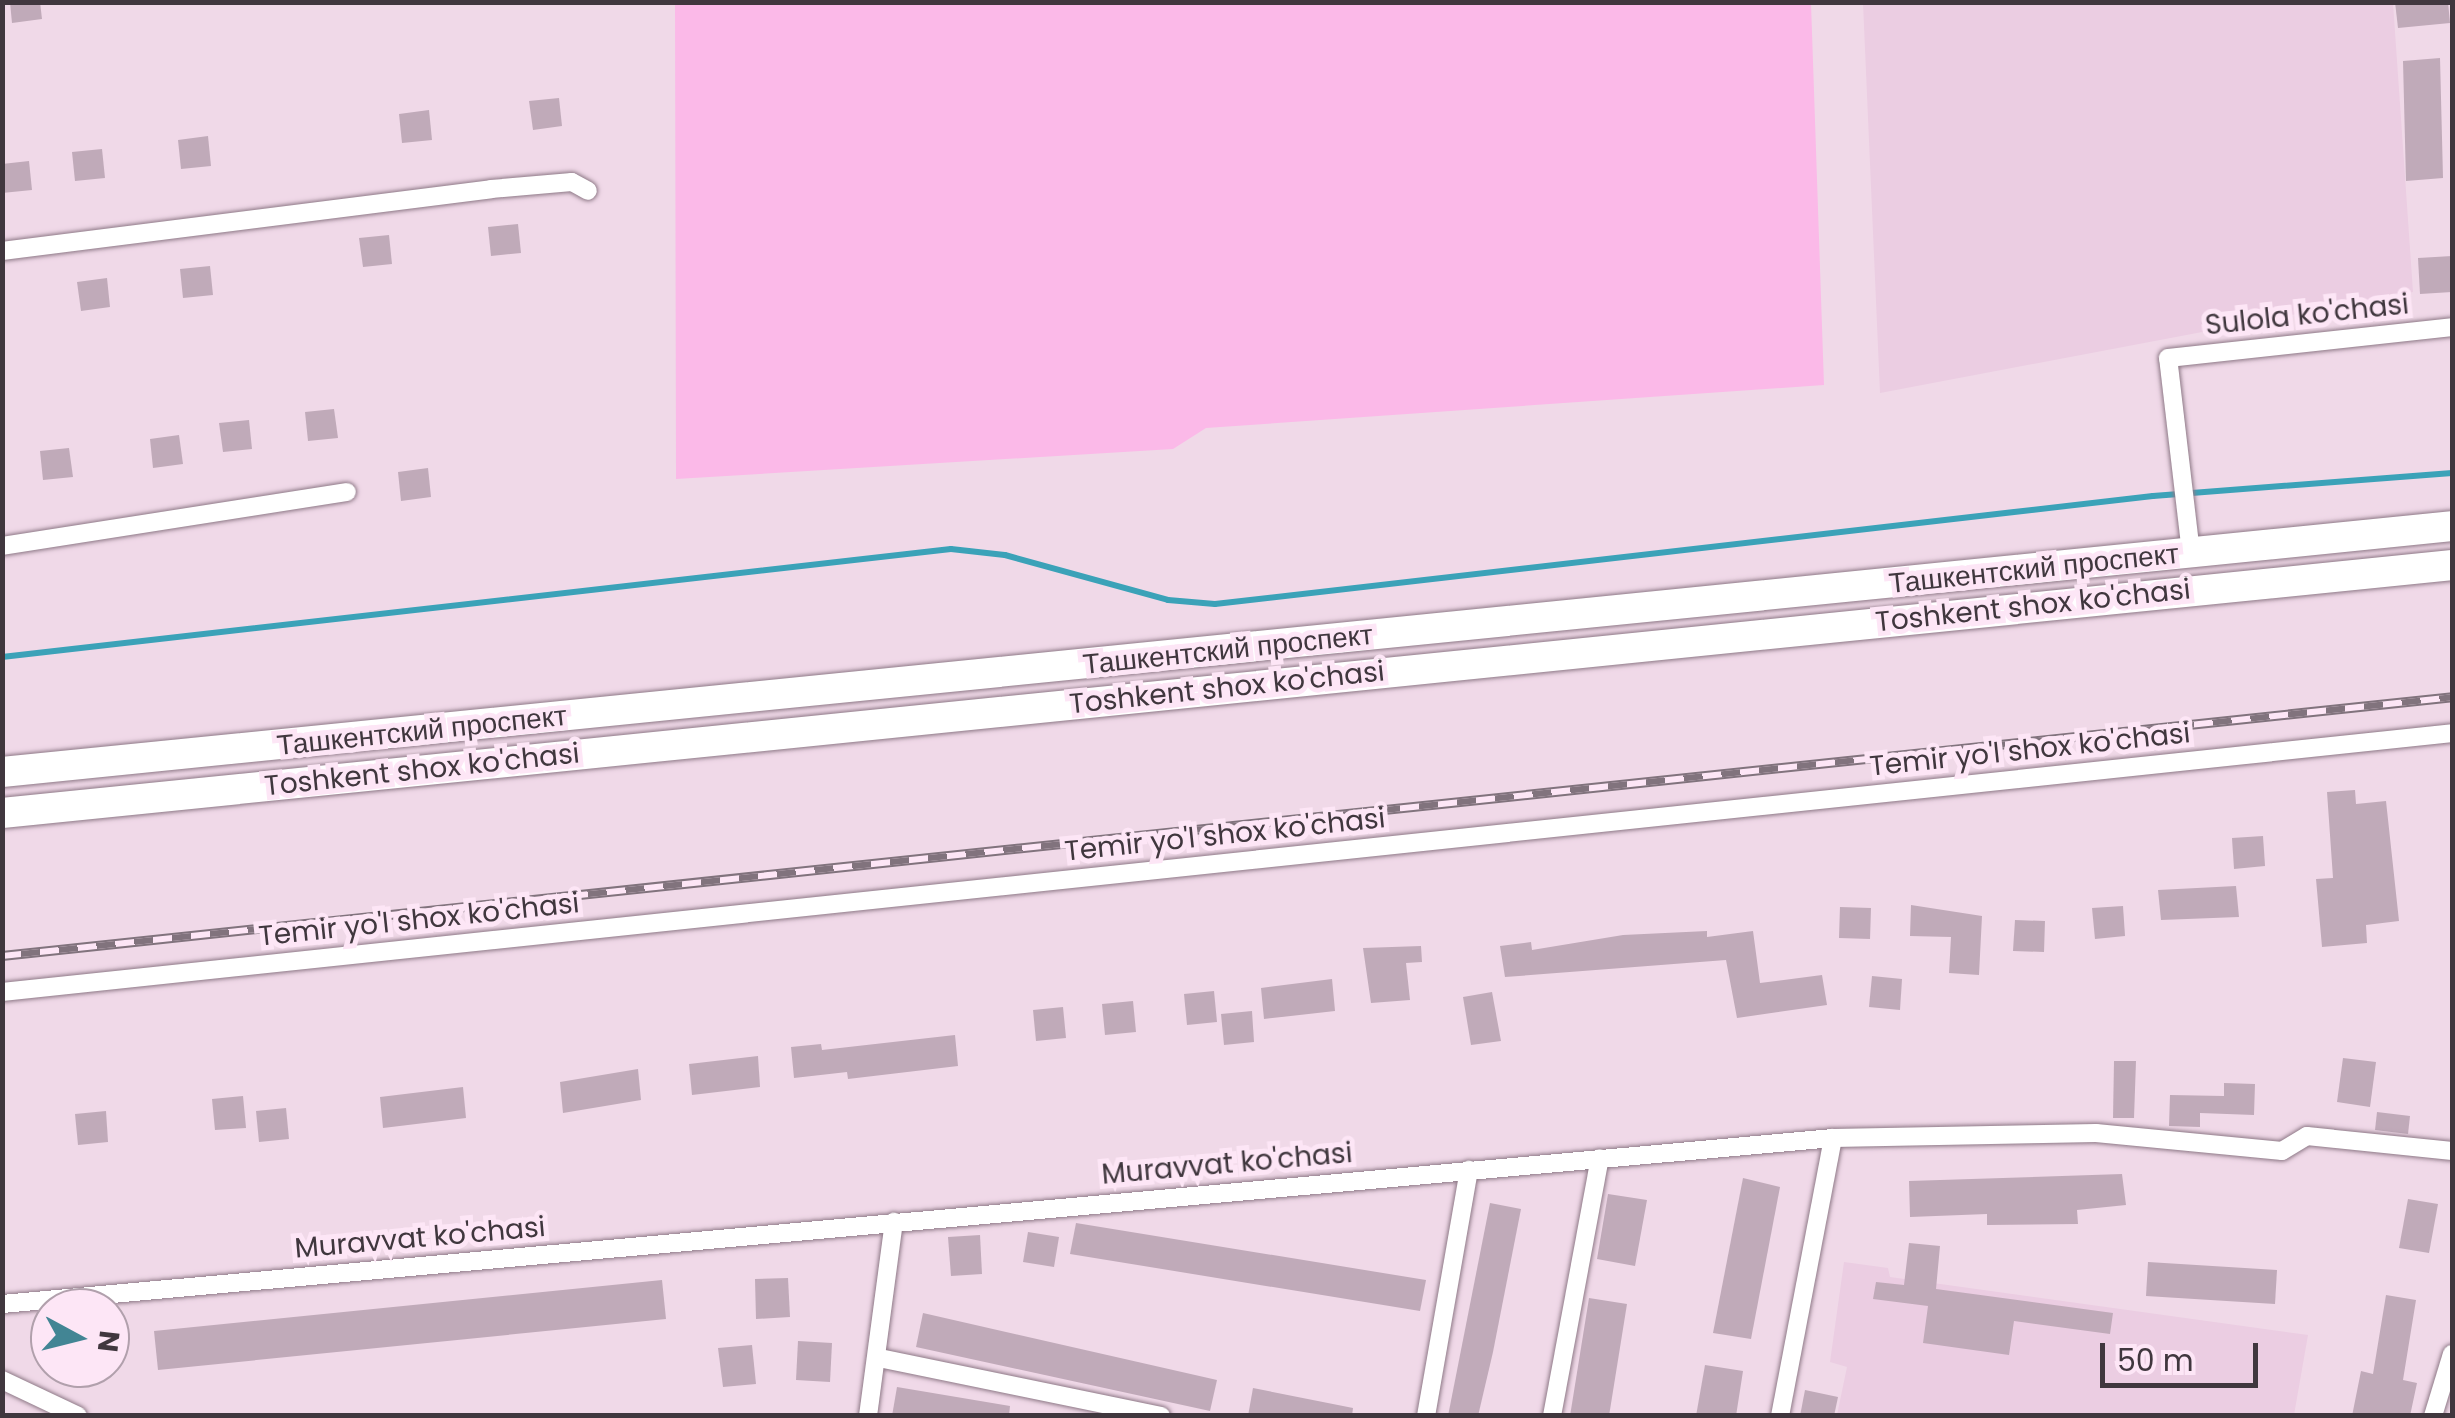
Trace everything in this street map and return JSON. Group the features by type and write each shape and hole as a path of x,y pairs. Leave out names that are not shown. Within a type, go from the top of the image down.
{"highway":[{"name":"Ташкентский проспект","path":"2,772 2452,526"},
{"name":"Toshkent shox ko'chasi","path":"2,812 2452,565"}],"street":[{"path":"2,251 491,189 572,182 588,191"},
{"name":"Sulola ko'chasi","path":"2191,553 2178,470 2168,358 2452,328"},
{"path":"2,546 347,492"},
{"name":"Temir yo'l shox ko'chasi","path":"2,992 2452,733"},
{"name":"Muravvat ko'chasi","path":"2,1304 1833,1138 2096,1134 2282,1151 2306,1136 2452,1151"},
{"path":"1780,1416 1833,1138"},
{"path":"1552,1416 1600,1158"},
{"path":"1426,1416 1469,1170"},
{"path":"868,1416 879,1358 894,1222"},
{"path":"2433,1416 2452,1354"},
{"path":"879,1358 1161,1416"},
{"path":"2,1380 57,1412 78,1416"}],"shaded area":[{"path":"675,3 1811,3 1824,385 1206,428 1173,449 676,479"},
{"path":"1863,3 2393,3 2413,292 1880,393"},
{"path":"1844,1262 1888,1268 1890,1277 2308,1335 2294,1415 1837,1415 1847,1367 1830,1362"}],"building":[{"path":"10,2 40,2 42,19 12,23"},
{"path":"2395,2 2448,2 2450,23 2398,28"},
{"path":"2440,58 2443,178 2406,181 2403,61"},
{"path":"559,98 562,126 533,130 529,101"},
{"path":"429,110 432,140 402,143 399,114"},
{"path":"208,136 211,166 181,169 178,140"},
{"path":"102,149 105,178 75,181 72,152"},
{"path":"29,161 32,190 2,193 2,164"},
{"path":"518,224 521,253 491,256 488,227"},
{"path":"389,235 392,264 363,267 359,238"},
{"path":"2452,256 2452,292 2420,294 2418,258"},
{"path":"210,266 213,295 183,298 180,269"},
{"path":"107,278 110,307 81,311 77,282"},
{"path":"334,409 338,438 308,441 305,412"},
{"path":"249,420 252,449 223,452 219,423"},
{"path":"179,435 183,464 153,468 150,439"},
{"path":"69,448 73,477 43,480 40,451"},
{"path":"428,468 431,497 401,501 398,472"},
{"path":"2355,790 2356,804 2386,801 2399,921 2366,925 2367,943 2322,947 2316,879 2333,878 2327,792"},
{"path":"2263,836 2265,866 2234,869 2232,838"},
{"path":"2236,886 2239,917 2161,920 2158,890"},
{"path":"1911,905 1982,916 1979,975 1949,973 1951,937 1910,936"},
{"path":"2123,906 2125,936 2095,939 2092,908"},
{"path":"1840,907 1871,908 1870,939 1839,938"},
{"path":"2015,920 2045,921 2044,952 2013,951"},
{"path":"1707,931 1707,937 1753,931 1760,983 1822,975 1827,1005 1737,1018 1726,960 1505,977 1500,946 1531,942 1532,950 1623,935"},
{"path":"1421,946 1422,962 1406,963 1410,1000 1371,1003 1363,948"},
{"path":"1872,976 1902,979 1900,1010 1869,1007"},
{"path":"1332,979 1335,1011 1264,1019 1261,988"},
{"path":"1214,991 1217,1022 1187,1025 1184,994"},
{"path":"1492,992 1501,1041 1471,1045 1463,997"},
{"path":"1133,1001 1136,1032 1105,1035 1102,1004"},
{"path":"1063,1007 1066,1038 1036,1041 1033,1010"},
{"path":"1252,1011 1254,1042 1224,1045 1221,1014"},
{"path":"955,1035 958,1066 848,1079 847,1072 794,1078 791,1047 821,1044 822,1050"},
{"path":"758,1056 760,1087 692,1095 689,1064"},
{"path":"2343,1058 2376,1062 2370,1107 2337,1102"},
{"path":"2114,1061 2136,1061 2134,1118 2113,1118"},
{"path":"638,1069 641,1100 563,1113 560,1082"},
{"path":"2224,1083 2255,1084 2254,1115 2200,1113 2200,1127 2169,1126 2170,1095 2224,1096"},
{"path":"463,1087 466,1118 383,1128 380,1097"},
{"path":"243,1096 246,1128 215,1130 212,1099"},
{"path":"286,1108 289,1139 259,1142 256,1111"},
{"path":"106,1111 108,1142 78,1145 75,1114"},
{"path":"2377,1112 2410,1116 2408,1134 2375,1130"},
{"path":"2122,1174 2126,1205 2077,1210 2078,1224 1987,1225 1987,1214 1910,1217 1909,1181"},
{"path":"1743,1178 1780,1187 1751,1339 1713,1333"},
{"path":"1608,1194 1647,1200 1635,1266 1597,1259"},
{"path":"2408,1199 2438,1204 2429,1253 2399,1248"},
{"path":"1490,1203 1521,1209 1493,1352 1478,1416 1448,1416"},
{"path":"1076,1223 1426,1280 1420,1311 1070,1254"},
{"path":"1028,1232 1059,1237 1054,1267 1023,1262"},
{"path":"980,1235 982,1274 951,1276 948,1237"},
{"path":"1909,1243 1940,1246 1936,1289 2113,1313 2110,1334 2014,1321 2009,1355 1923,1343 1928,1306 1873,1299 1876,1282 1904,1285"},
{"path":"2148,1262 2277,1270 2275,1304 2146,1296"},
{"path":"788,1278 790,1317 756,1319 755,1279"},
{"path":"662,1280 666,1319 158,1370 154,1331"},
{"path":"2386,1295 2416,1300 2403,1380 2417,1383 2410,1416 2352,1416 2361,1371 2373,1374"},
{"path":"1589,1298 1627,1304 1609,1416 1570,1416"},
{"path":"923,1313 1217,1380 1210,1411 916,1347"},
{"path":"798,1341 832,1343 830,1382 796,1380"},
{"path":"752,1345 756,1384 723,1387 718,1348"},
{"path":"1705,1365 1743,1371 1736,1416 1696,1416"},
{"path":"897,1387 1010,1406 1009,1416 892,1416"},
{"path":"1253,1388 1353,1408 1352,1416 1248,1416"},
{"path":"1805,1390 1838,1397 1834,1416 1800,1416"}],"waterway":[{"path":"2,657 951,549 1005,555 1168,600 1215,604 2153,496 2452,473"}],"railway":[{"path":"2,956 2452,697"}]}
